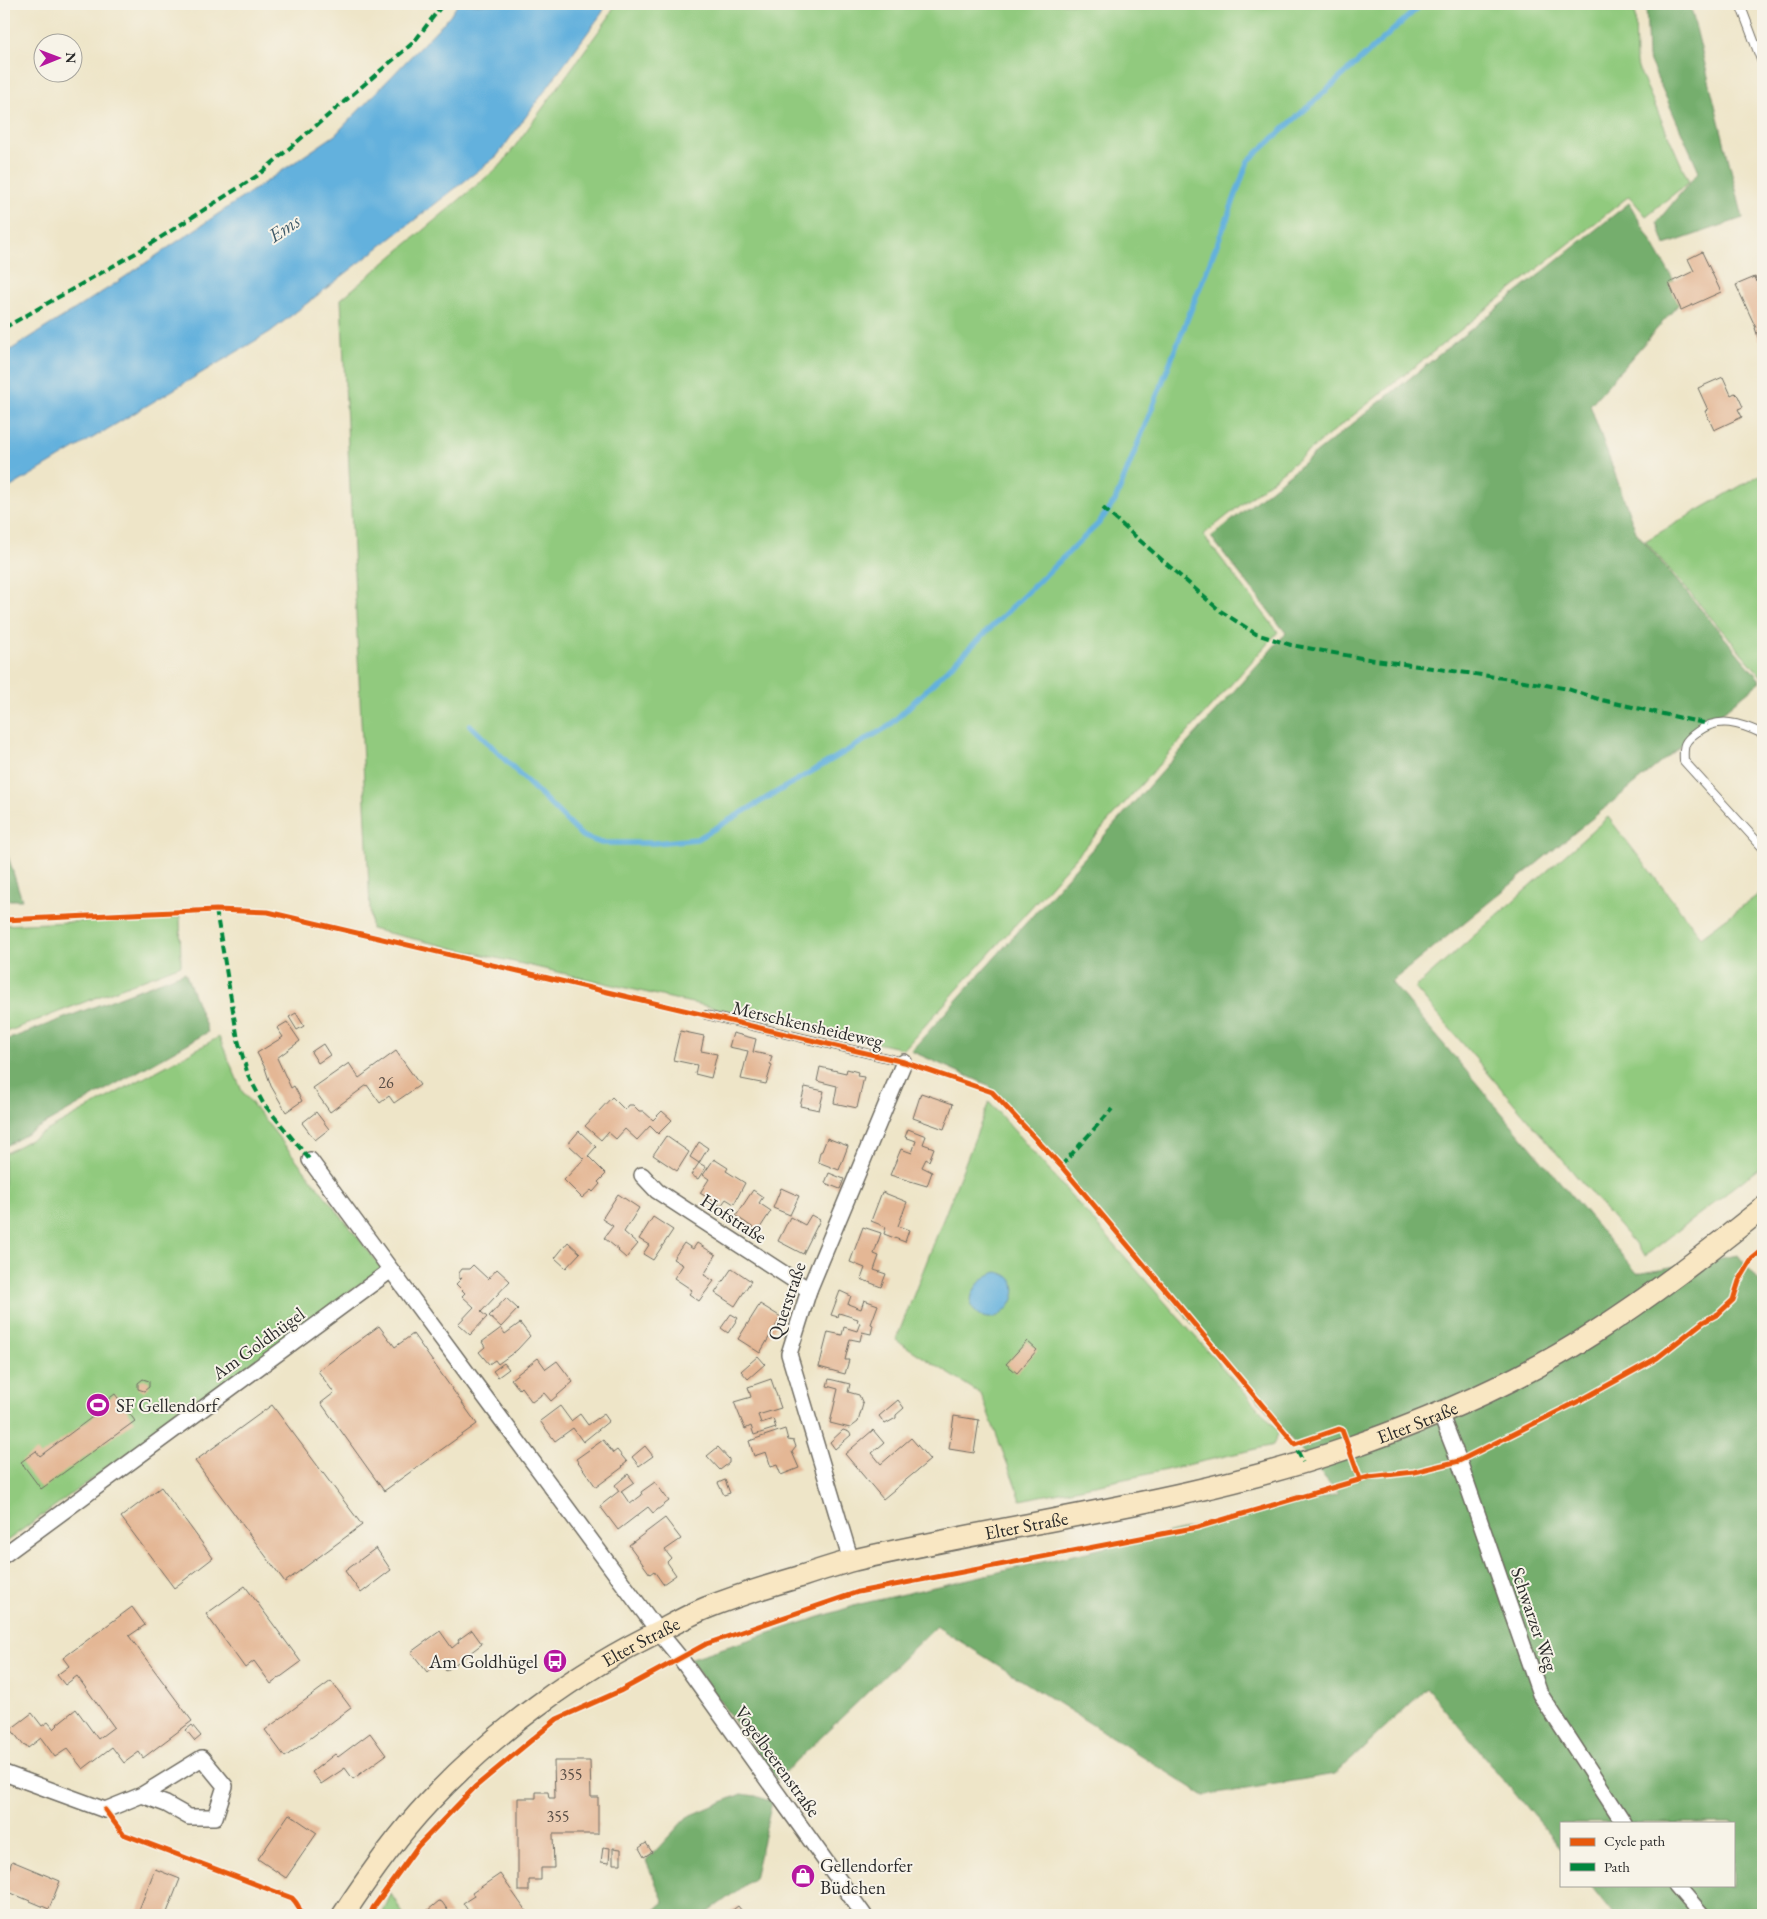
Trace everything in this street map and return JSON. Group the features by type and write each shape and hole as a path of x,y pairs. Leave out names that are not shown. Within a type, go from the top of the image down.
{"main road":[{"name":"Elter Straße","path":"343,1915 398,1838 426,1804 466,1766 517,1722 574,1680 658,1631 703,1609 762,1588 851,1561 1193,1492 1349,1448 1440,1413 1519,1376 1591,1335 1676,1276 1763,1208"}],"street":[{"name":"Querstraße","path":"851,1561 789,1354 809,1290 904,1062"},
{"path":"310,1160 658,1631"},
{"name":"Hofstraße","path":"642,1175 657,1192 809,1290"},
{"name":"Am Goldhügel","path":"4,1555 391,1270"},
{"name":"Schwarzer Weg","path":"1440,1413 1459,1461 1540,1694 1623,1822"},
{"name":"Vogelbeerenstraße","path":"658,1631 681,1659 864,1915"},
{"path":"4,1773 105,1810 142,1796 202,1758 225,1786 215,1817 189,1818 166,1804 142,1796"},
{"path":"1677,1886 1702,1915"}],"lane":[{"path":"1740,4 1750,25 1763,65"},
{"path":"1763,734 1747,726 1722,722 1708,724 1688,739 1683,747 1684,761 1763,848"},
{"name":"Merschkensheideweg","path":"706,1016 904,1062"}],"green space":[{"path":"615,4 1635,4 1636,63 1689,182 1646,216 1629,196 1203,535 1278,632 904,1049 683,1001 371,929 341,299 502,164 609,17"},
{"path":"1646,4 1690,4 1743,218 1665,245 1657,222 1699,171 1648,57"},
{"path":"1629,203 1684,298 1590,405 1636,532 1761,681 1391,982 1637,1273 1738,1255 1763,1287 1763,1915 1615,1915 1592,1886 1734,1886 1734,1822 1560,1822 1560,1848 1427,1688 1335,1774 1205,1796 936,1626 777,1780 689,1659 860,1604 1338,1494 988,1085 911,1051 1286,633 1211,537"},
{"path":"1763,473 1763,678 1645,541"},
{"path":"1608,817 1701,937 1763,891 1763,1165 1645,1256 1415,988"},
{"path":"4,844 22,900 4,900"},
{"path":"180,917 181,965 4,1033 4,925"},
{"path":"185,972 208,1032 4,1147 4,1041"},
{"name":"SF Gellendorf","path":"219,1037 242,1091 382,1268 4,1543 4,1154"},
{"path":"989,1102 1279,1432 1273,1445 1144,1475 1021,1500 981,1394 896,1340"},
{"path":"741,1794 756,1796 772,1802 754,1878 704,1915 649,1915 664,1902 646,1861 687,1817"},
{"path":"391,1894 404,1915 382,1915"}],"water":[{"name":"Ems","path":"458,4 606,4 602,13 497,156 270,332 4,491 4,354 110,287 335,135 450,16"},
{"path":"997,1272 1008,1277 1014,1284 1015,1293 1012,1302 1006,1310 998,1316 989,1318 979,1315 974,1310 971,1303 972,1297 978,1284 990,1274"}],"building":[{"path":"1702,252 1721,292 1681,310 1669,283 1694,271 1688,259"},
{"path":"1755,277 1763,296 1763,338 1759,340 1756,328 1736,285"},
{"path":"1723,377 1731,395 1735,393 1738,396 1743,407 1738,409 1742,417 1714,430 1705,411 1708,410 1698,388"},
{"path":"296,1013 304,1026 297,1030 289,1017"},
{"path":"287,1022 300,1041 277,1058 291,1088 294,1086 302,1101 286,1112 271,1086 265,1068 257,1053 283,1037 277,1028"},
{"path":"680,1031 704,1036 701,1051 717,1054 711,1078 695,1074 697,1065 673,1060"},
{"path":"733,1033 756,1039 753,1052 772,1056 770,1064 772,1065 766,1084 741,1079 748,1051 729,1047"},
{"path":"323,1044 330,1055 318,1063 311,1052"},
{"path":"396,1051 420,1085 394,1103 389,1096 380,1103 367,1085 330,1112 313,1088 349,1063 359,1078"},
{"path":"820,1067 846,1073 847,1069 858,1072 857,1076 864,1077 857,1108 834,1103 837,1086 817,1081"},
{"path":"805,1087 824,1091 819,1110 800,1106"},
{"path":"921,1093 953,1104 944,1129 913,1118"},
{"path":"612,1097 625,1110 629,1105 633,1105 653,1120 662,1111 672,1120 658,1134 650,1126 637,1140 625,1129 616,1139 608,1132 601,1140 585,1126"},
{"path":"316,1112 329,1129 315,1140 302,1123"},
{"path":"908,1129 926,1136 923,1144 934,1148 929,1161 926,1159 922,1167 932,1172 927,1186 890,1175 901,1149 912,1153 916,1141 905,1137"},
{"path":"579,1131 596,1147 588,1156 606,1174 598,1182 600,1184 593,1192 591,1190 582,1198 564,1180 584,1159 568,1144"},
{"path":"666,1136 689,1152 677,1171 653,1155"},
{"path":"827,1138 848,1146 839,1170 818,1162 820,1152"},
{"path":"699,1142 708,1148 699,1163 690,1157"},
{"path":"714,1159 728,1168 726,1171 745,1183 734,1204 726,1199 721,1206 700,1193 709,1179 703,1175"},
{"path":"699,1163 706,1167 698,1179 691,1175"},
{"path":"829,1173 844,1179 840,1189 825,1183"},
{"path":"781,1188 799,1196 790,1215 773,1208"},
{"path":"753,1190 763,1197 759,1203 771,1211 758,1231 736,1216"},
{"path":"882,1192 907,1202 898,1226 909,1230 905,1242 884,1234 886,1227 871,1221"},
{"path":"618,1194 639,1208 624,1232 638,1244 626,1258 604,1238 613,1226 602,1219"},
{"path":"811,1215 820,1220 803,1254 778,1241 790,1217 805,1225"},
{"path":"653,1217 673,1230 653,1260 643,1254 649,1245 639,1239"},
{"path":"863,1227 881,1233 874,1254 879,1256 874,1270 886,1274 881,1287 861,1279 865,1268 850,1262"},
{"path":"568,1242 580,1253 566,1268 555,1258"},
{"path":"684,1243 693,1249 697,1243 716,1255 704,1275 714,1281 699,1301 689,1294 692,1290 674,1278 683,1265 673,1259"},
{"path":"473,1265 488,1279 497,1269 510,1281 481,1312 487,1317 470,1335 458,1324 474,1307 462,1296 465,1293 456,1284 462,1278 459,1279 459,1273 462,1269 469,1269"},
{"path":"732,1268 751,1281 735,1306 715,1293"},
{"path":"840,1291 851,1296 848,1304 861,1309 864,1300 878,1305 871,1324 873,1325 871,1334 862,1332 860,1341 850,1339 845,1360 849,1360 845,1374 819,1367 828,1332 842,1335 844,1327 857,1331 860,1323 857,1322 858,1319 839,1313 838,1317 831,1315"},
{"path":"506,1298 518,1309 501,1327 489,1316"},
{"path":"760,1304 781,1317 760,1353 738,1339"},
{"path":"731,1314 738,1318 728,1333 721,1328"},
{"path":"520,1323 530,1336 517,1350 498,1364 495,1360 489,1364 479,1352 485,1347 482,1342 501,1328 505,1334"},
{"path":"379,1326 395,1347 413,1334 477,1424 384,1491 321,1403 334,1393 318,1371"},
{"path":"1027,1341 1037,1350 1017,1373 1006,1364"},
{"path":"758,1356 765,1364 748,1379 741,1371"},
{"path":"538,1358 546,1369 557,1361 573,1382 551,1401 544,1393 532,1402 521,1387 519,1389 511,1379"},
{"path":"504,1363 509,1369 498,1377 493,1371"},
{"path":"143,1379 149,1381 149,1387 144,1391 138,1389 138,1383"},
{"path":"771,1379 781,1408 758,1415 761,1423 773,1419 776,1428 754,1435 751,1426 745,1429 734,1402 751,1397 748,1387"},
{"path":"829,1379 850,1384 848,1392 859,1395 863,1404 858,1422 850,1428 830,1423 838,1389 827,1386"},
{"path":"115,1394 135,1421 41,1489 21,1462 36,1451 40,1456 99,1412 96,1408"},
{"path":"898,1400 904,1408 896,1415 896,1418 885,1424 879,1416"},
{"path":"272,1405 362,1525 285,1582 195,1461"},
{"path":"560,1406 571,1421 580,1414 588,1425 604,1414 609,1421 583,1442 573,1428 555,1441 540,1421"},
{"path":"954,1416 979,1420 974,1453 949,1449"},
{"path":"785,1429 788,1440 794,1441 796,1447 792,1452 799,1468 781,1475 777,1465 771,1467 766,1452 754,1456 749,1441"},
{"path":"843,1430 851,1435 835,1449 830,1442"},
{"path":"873,1430 884,1443 872,1453 881,1464 911,1438 930,1460 883,1499 845,1454"},
{"path":"603,1440 613,1453 617,1450 627,1462 596,1487 576,1459"},
{"path":"645,1446 653,1456 639,1466 632,1457"},
{"path":"718,1447 729,1459 729,1463 720,1470 707,1456"},
{"path":"628,1474 634,1482 621,1491 630,1504 642,1495 641,1492 655,1482 669,1501 653,1513 648,1507 618,1530 600,1506 619,1491 615,1485"},
{"path":"725,1480 730,1493 724,1495 718,1483"},
{"path":"161,1487 213,1558 174,1588 121,1517"},
{"path":"665,1518 681,1539 665,1550 671,1558 667,1562 676,1575 663,1584 654,1571 650,1574 629,1545"},
{"path":"376,1548 391,1570 361,1593 345,1571"},
{"path":"245,1586 301,1662 271,1684 254,1661 245,1668 206,1614"},
{"path":"132,1607 145,1625 129,1636 192,1721 143,1758 139,1752 124,1763 112,1747 83,1769 67,1749 55,1757 41,1738 28,1748 26,1745 24,1746 11,1729 32,1713 42,1726 48,1722 54,1729 57,1724 76,1709 98,1739 114,1727 77,1676 65,1685 57,1675 69,1666 63,1658"},
{"path":"472,1630 482,1644 446,1671 439,1662 427,1672 411,1652 440,1631 452,1648 459,1642 458,1640"},
{"path":"331,1681 351,1708 285,1757 265,1730"},
{"path":"192,1725 201,1736 195,1741 186,1730"},
{"path":"370,1733 386,1755 353,1779 345,1768 321,1784 312,1772 335,1754 338,1757"},
{"path":"554,1761 590,1761 591,1797 598,1797 598,1834 553,1834 554,1868 541,1868 541,1880 529,1880 529,1891 518,1891 518,1798 536,1798 536,1792 548,1792 549,1798 555,1798"},
{"path":"289,1814 317,1833 286,1878 258,1859"},
{"path":"646,1843 652,1852 644,1857 639,1848"},
{"path":"603,1847 610,1848 609,1863 601,1862"},
{"path":"613,1848 621,1849 621,1864 613,1864"},
{"path":"12,1861 60,1881 49,1909 4,1890 4,1884"},
{"path":"155,1869 180,1879 166,1915 137,1915"},
{"path":"500,1874 528,1914 471,1915 463,1903 474,1896 472,1893"},
{"path":"439,1901 442,1902 451,1915 422,1915"},
{"path":"738,1906 745,1915 726,1915"}],"waterway":[{"path":"470,725 582,836 601,843 654,843 697,839 889,726 1098,524 1115,501 1227,219 1248,161 1422,4"}],"marked path":[{"path":"4,328 136,253 257,176 414,42 443,4"},
{"path":"1103,508 1219,610 1256,634 1291,645 1361,658 1568,689 1601,700 1708,724"},
{"path":"216,910 238,1040 248,1075 263,1103 310,1160"},
{"path":"1061,1166 1112,1109"},
{"path":"1292,1440 1303,1462"}],"cycle path":[{"path":"4,920 216,910 268,912 904,1062 992,1092 1061,1166 1295,1444 1339,1429 1342,1430 1360,1479"},
{"path":"370,1915 373,1908 418,1846 475,1787 557,1719 620,1691 706,1644 858,1592 1198,1527 1369,1477 1414,1472 1459,1461 1583,1399 1657,1358 1703,1322 1718,1314 1733,1300 1739,1281 1752,1259 1763,1250"},
{"path":"105,1810 123,1834 292,1898 298,1905 301,1915"}],"place":[{"name":"SF Gellendorf","path":"98,1405"},
{"name":"Am Goldhügel","path":"555,1661"},
{"name":"Gellendorfer Büdchen","path":"803,1876"}]}
